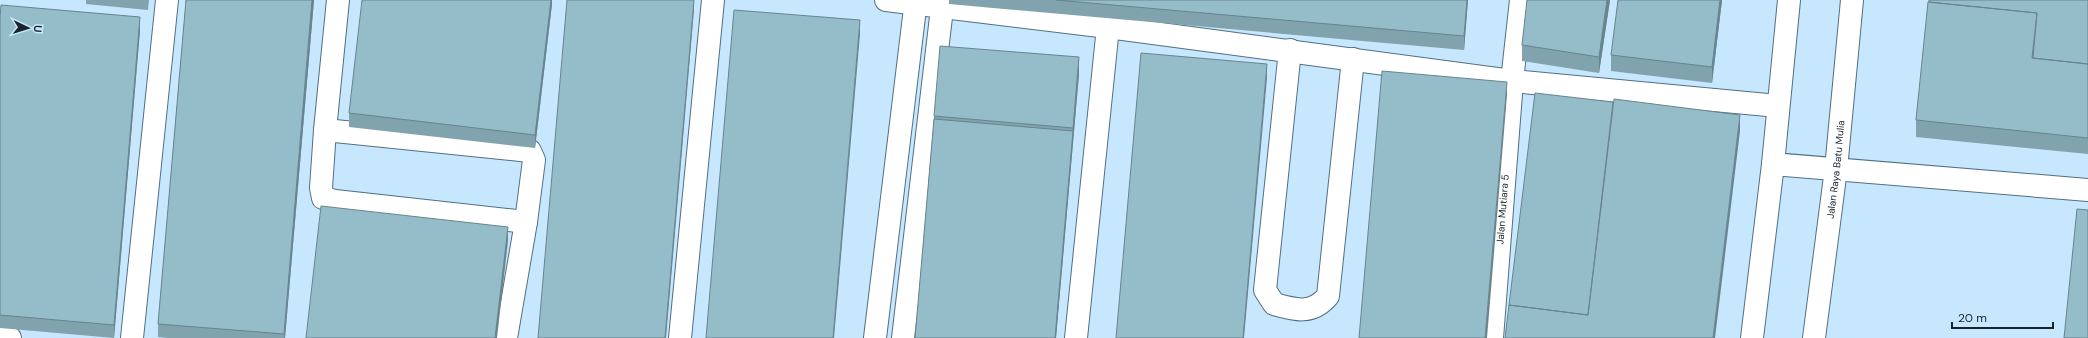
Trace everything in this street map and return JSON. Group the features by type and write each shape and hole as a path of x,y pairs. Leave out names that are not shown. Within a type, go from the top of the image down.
{"street":[{"path":"132,338 166,0"},
{"path":"338,0 325,130 321,188 323,198 335,201 526,222"},
{"path":"680,338 713,0"},
{"path":"886,0 942,4 1512,80 1778,106"},
{"name":"Jalan Mutiara 5","path":"1492,338 1512,80 1521,0"},
{"path":"1752,338 1773,164 1789,0"},
{"name":"Jalan Raya Batu Mulia","path":"1814,338 1836,169 1852,0"},
{"path":"875,338 916,2"},
{"path":"903,338 942,4"},
{"path":"1076,338 1108,27"},
{"path":"1290,50 1265,290 1274,304 1298,311 1321,304 1328,296 1353,59"},
{"path":"325,130 530,151 534,160 526,222 506,338"},
{"path":"1773,164 2088,190"},
{"path":"0,336 10,338"}],"building":[{"path":"186,0 312,0 284,334 158,324"},
{"path":"362,0 551,0 535,135 349,113"},
{"path":"567,0 694,0 665,338 538,338"},
{"path":"1056,0 1467,0 1464,36"},
{"path":"1527,0 1607,0 1599,57 1522,45"},
{"path":"1618,0 1720,0 1712,67 1611,55"},
{"path":"1929,0 2088,0 2088,64 2033,58 2037,13 1929,2"},
{"path":"1928,2 2037,13 2032,58 2088,64 2088,138 1916,120"},
{"path":"1,5 140,17 114,325 0,315"},
{"path":"734,10 860,20 833,338 706,338"},
{"path":"940,46 1079,57 1073,128 934,116"},
{"path":"1141,53 1267,64 1243,338 1116,338"},
{"path":"1382,71 1507,82 1485,338 1359,338"},
{"path":"1535,93 1613,102 1588,315 1509,305"},
{"path":"1614,99 1740,115 1713,338 1505,338 1509,305 1588,315"},
{"path":"934,119 1073,131 1055,338 915,338"},
{"path":"321,206 508,227 495,338 306,338"},
{"path":"2077,209 2088,210 2088,338 2064,338"}]}
